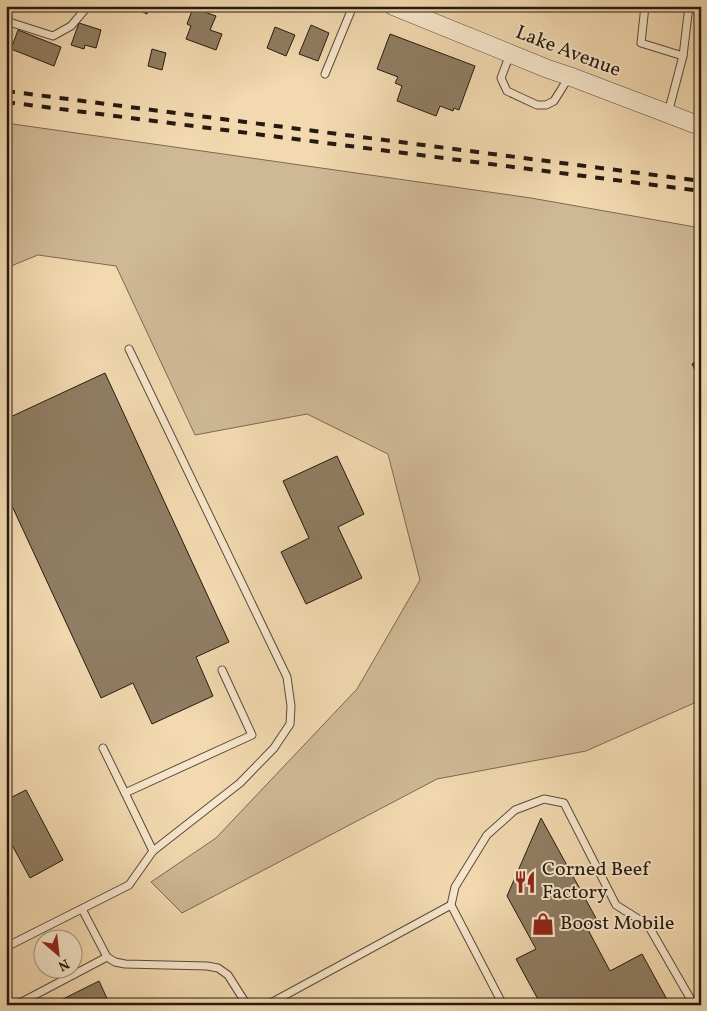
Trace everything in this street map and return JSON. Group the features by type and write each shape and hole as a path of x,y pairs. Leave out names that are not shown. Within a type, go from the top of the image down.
{"street":[{"name":"Lake Avenue","path":"393,6 548,69 701,125"}],"lane":[{"path":"6,21 53,36 71,26 88,6"},
{"path":"325,74 352,6"},
{"path":"645,6 641,43 683,56"},
{"path":"668,113 683,56 689,6"},
{"path":"510,54 501,78 507,91 537,105 546,105 554,102 569,76"},
{"path":"6,947 129,885 153,852 240,783 274,748 290,724 291,706 287,677 129,349"},
{"path":"125,793 252,735 222,670"},
{"path":"102,748 153,852"},
{"path":"503,1005 450,905 455,886 487,835 515,810 544,799 564,803 616,905 648,925 694,1005"},
{"path":"267,1005 450,905"},
{"path":"82,909 107,957 115,962 218,968 228,975 248,1005"},
{"path":"16,1005 107,957"}],"shaded area":[{"path":"6,123 531,198 701,228 701,700 586,751 437,779 182,913 151,882 216,838 357,689 420,580 388,454 307,414 195,435 116,266 38,255 6,268"}],"building":[{"path":"129,6 150,6 147,14"},
{"path":"193,8 216,16 210,30 222,34 216,50 186,39 191,26 187,24"},
{"path":"79,23 101,30 96,48 85,45 84,49 71,45"},
{"path":"311,25 329,33 318,61 299,54"},
{"path":"275,27 295,35 286,56 267,48"},
{"path":"18,30 61,47 54,66 11,49"},
{"path":"390,34 475,66 459,110 454,108 453,111 440,106 436,116 397,101 402,86 395,83 398,77 377,69"},
{"path":"152,49 166,53 162,70 148,66"},
{"path":"701,359 701,380 692,364"},
{"path":"105,373 229,642 196,657 213,696 152,724 133,683 101,698 6,493 6,419"},
{"path":"337,456 364,514 338,527 362,578 306,604 281,552 309,538 283,481"},
{"path":"26,790 63,860 30,878 6,834 6,800"},
{"path":"541,818 597,920 586,926 610,971 642,954 670,1005 541,1005 516,959 536,949 507,896"},
{"path":"99,981 110,1005 51,1005"}],"railway":[{"path":"6,91 701,181"},
{"path":"6,102 701,191"}],"place":[{"name":"Corned Beef Factory","path":"525,882"},
{"name":"Boost Mobile","path":"543,924"}]}
